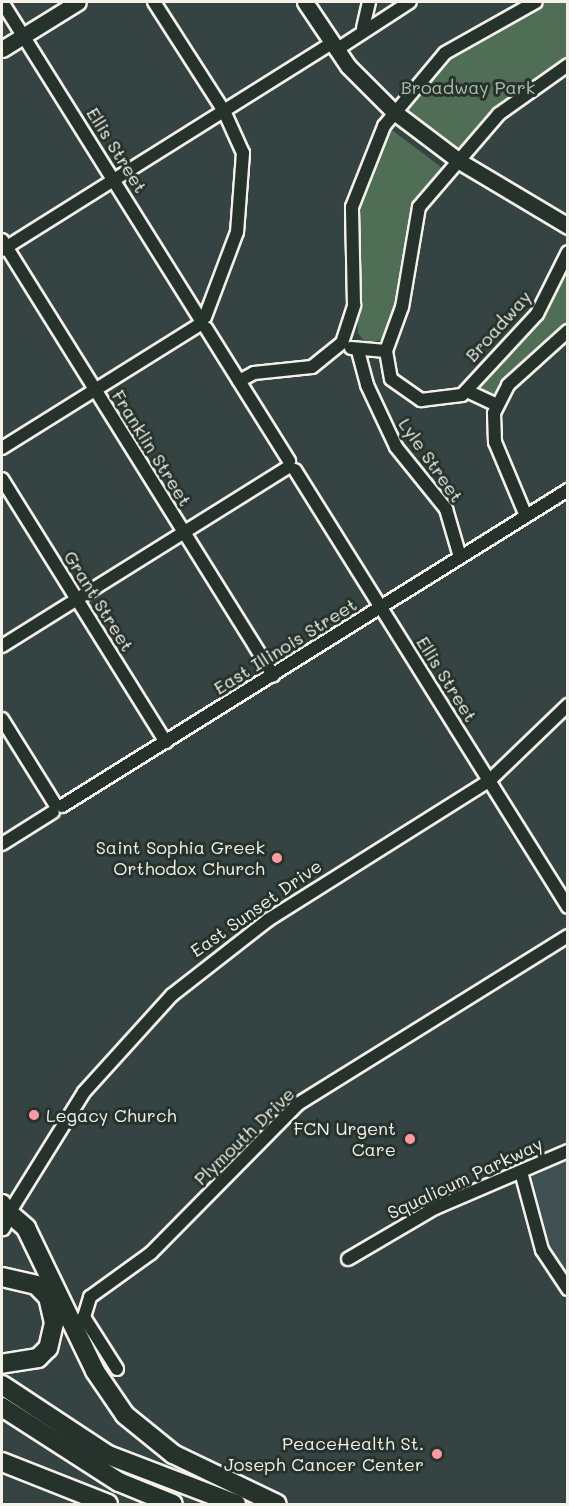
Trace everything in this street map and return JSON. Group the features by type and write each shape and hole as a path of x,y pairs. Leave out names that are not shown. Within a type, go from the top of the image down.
{"highway":[{"path":"2,1364 25,1364 48,1348 54,1323 48,1297 4,1214"},
{"path":"4,1214 26,1228 95,1371 125,1415 173,1454 278,1504"},
{"path":"2,1277 24,1278 48,1297"},
{"path":"2,1385 108,1455 236,1504"},
{"path":"2,1407 119,1482 173,1504"},
{"path":"2,1462 108,1504"}],"main road":[{"path":"2,49 78,2"},
{"path":"305,2 334,47 393,111 459,161 567,226"}],"street":[{"name":"Ellis Street","path":"2,2 567,907"},
{"path":"2,448 203,322 231,250 243,195 243,153 224,111 154,2"},
{"path":"363,28 369,2"},
{"path":"3,246 224,111 410,2"},
{"path":"239,381 258,372 312,367 342,343 354,305 352,207 393,111 454,46 536,2"},
{"path":"497,405 466,391 435,402 405,393 388,374 386,351 405,293 416,212 499,114 567,65"},
{"name":"Franklin Street","path":"3,246 273,675"},
{"name":"Broadway","path":"466,391 543,306 567,252"},
{"path":"526,516 495,442 497,405 511,382 567,332"},
{"path":"342,343 357,351 386,351"},
{"name":"Lyle Street","path":"357,351 367,385 396,447 446,509 460,557"},
{"path":"2,646 290,466"},
{"name":"Grant Street","path":"2,478 166,742"},
{"name":"East Illinois Street","path":"2,844 57,807 166,742 567,490"},
{"name":"East Sunset Drive","path":"4,1214 84,1092 133,1034 195,974 268,920 489,781 567,705"},
{"path":"2,719 57,807"},
{"name":"Plymouth Drive","path":"117,1369 84,1317 90,1297 151,1253 298,1104 567,936"},
{"name":"Squalicum Parkway","path":"348,1259 435,1208 567,1151"},
{"path":"521,1172 542,1250 567,1289"}],"shaded area":[{"path":"567,1159 567,1298 537,1251 518,1179"}],"green space":[{"name":"Broadway Park","path":"542,2 567,2 567,61 462,150 410,113 407,105 444,59"},
{"name":"Broadway Park","path":"388,127 445,170 413,211 405,277 387,337 367,345 358,333 353,219"},
{"path":"567,266 567,322 562,330 495,394 479,391 477,384 543,314"}],"place":[{"name":"Saint Sophia Greek Orthodox Church","path":"277,858"},
{"name":"Legacy Church","path":"34,1115"},
{"name":"FCN Urgent Care","path":"410,1139"},
{"name":"PeaceHealth St. Joseph Cancer Center","path":"437,1454"}]}
